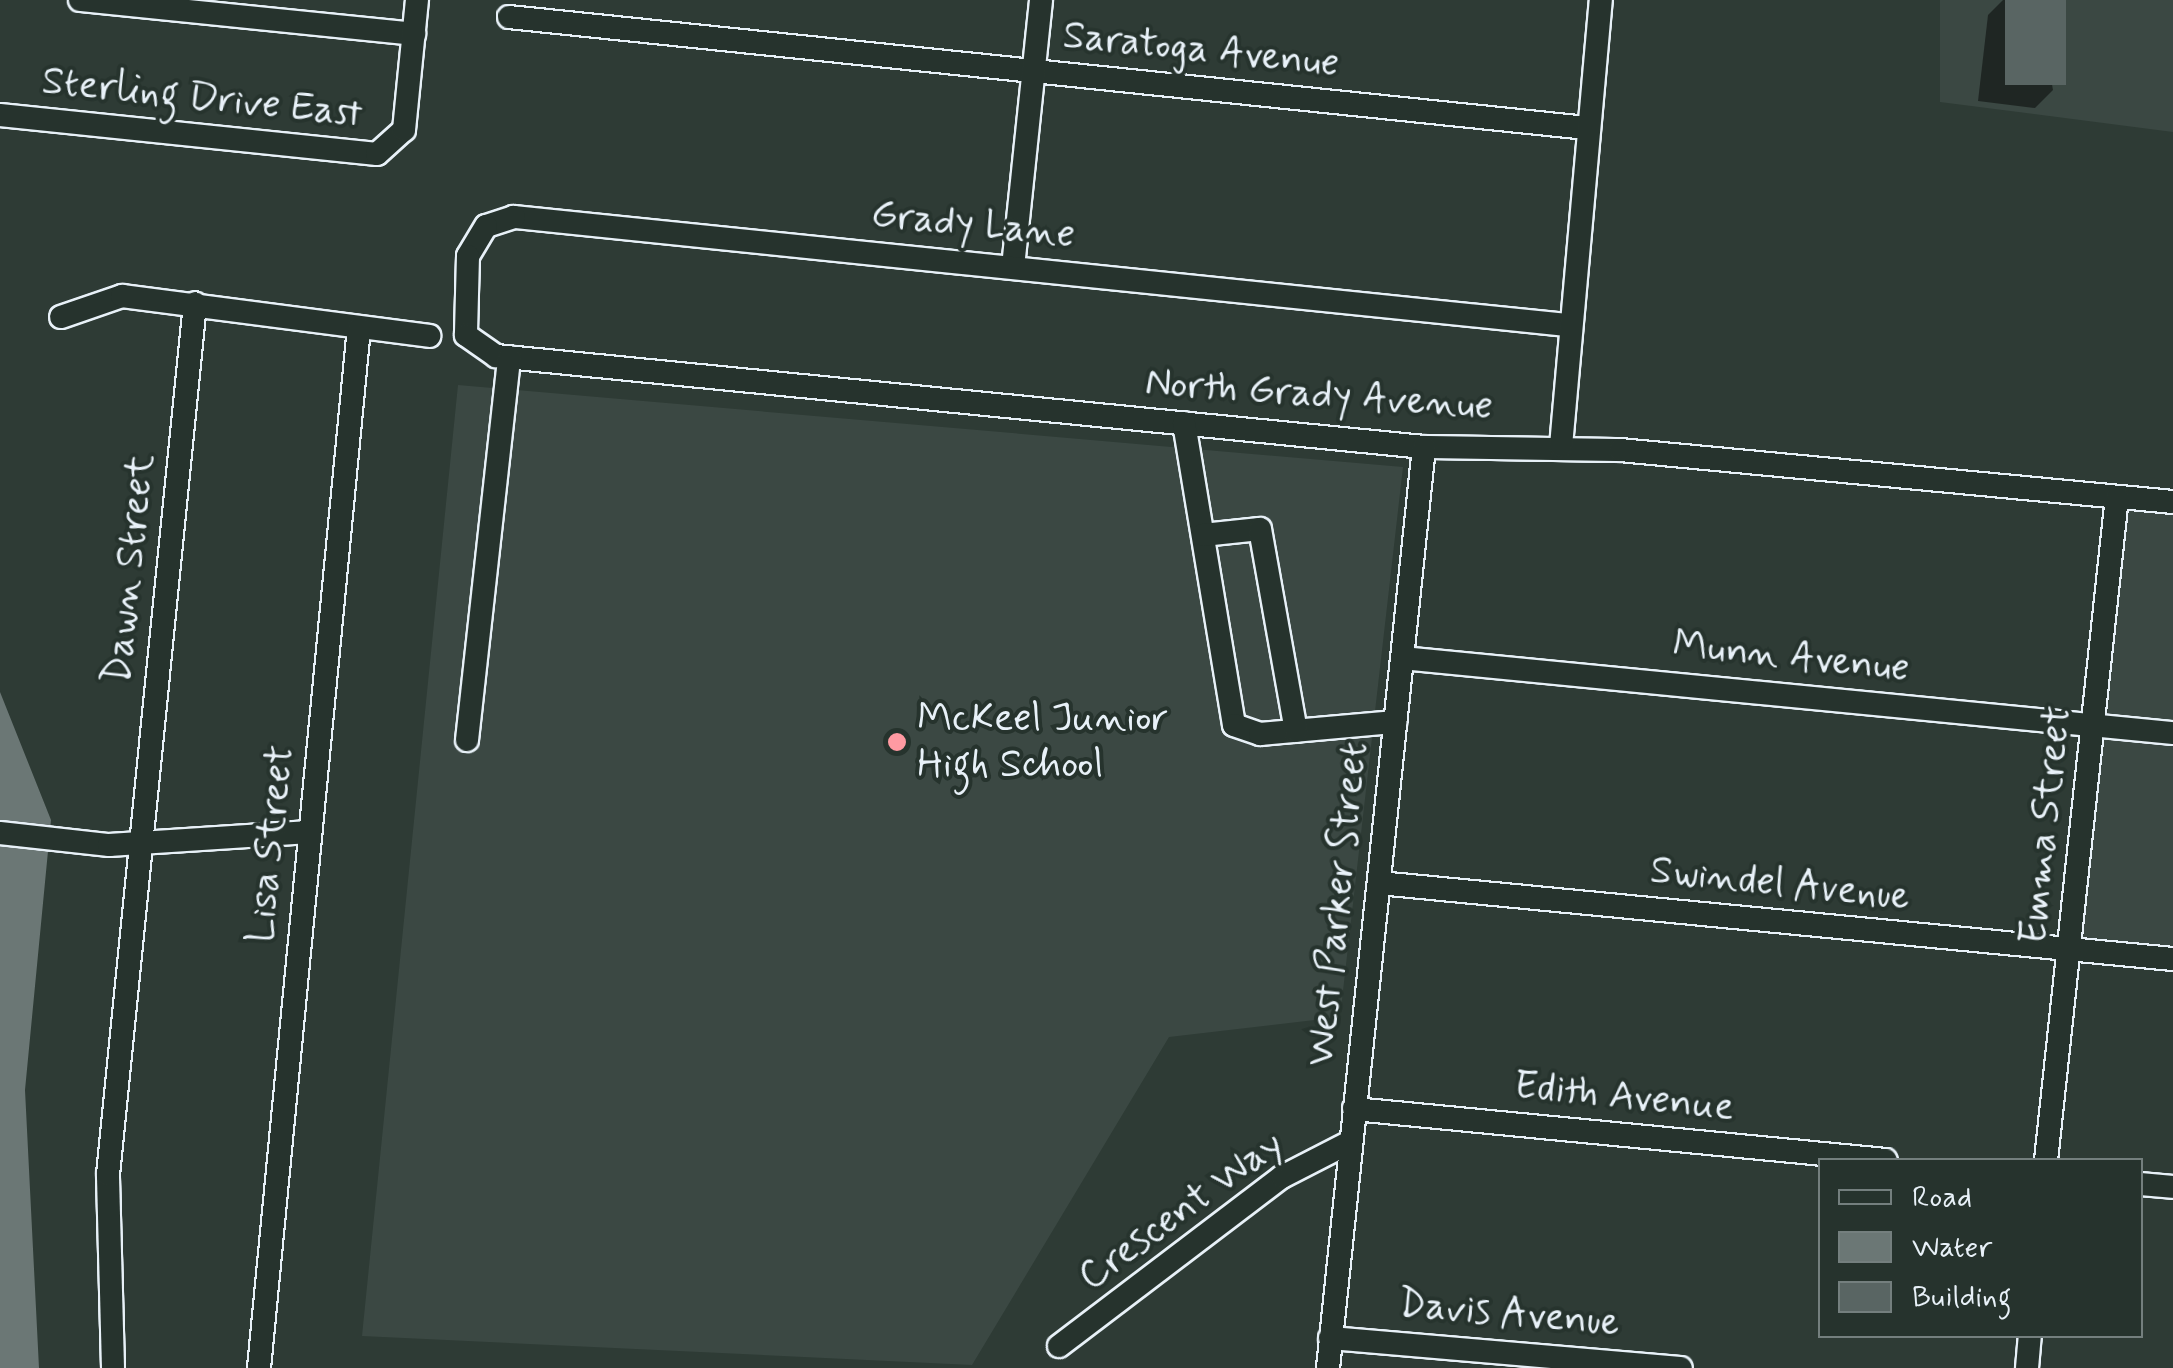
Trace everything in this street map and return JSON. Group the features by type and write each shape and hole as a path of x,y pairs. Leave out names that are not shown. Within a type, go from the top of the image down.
{"street":[{"path":"80,0 414,34 417,0"},
{"path":"1014,266 1041,0"},
{"path":"1560,446 1567,325 1601,0"},
{"name":"Saratoga Avenue","path":"508,18 1588,128"},
{"name":"Sterling Drive East","path":"0,115 377,154 395,145 414,34"},
{"name":"Grady Lane","path":"466,334 468,256 501,218 1014,266 1567,325"},
{"path":"60,317 122,296 429,336"},
{"name":"Dawn Street","path":"112,1368 108,1175 195,304"},
{"name":"Lisa Street","path":"259,1368 359,328"},
{"name":"North Grady Avenue","path":"466,334 509,357 1184,424 1424,447 1560,446 2173,502"},
{"path":"467,740 509,357"},
{"path":"1184,424 1234,725 1296,731 1396,722"},
{"name":"West Parker Street","path":"1328,1368 1424,447"},
{"name":"Emma Street","path":"2046,1158 2117,497"},
{"path":"1203,535 1260,528 1296,731"},
{"name":"Munn Avenue","path":"1402,658 2173,733"},
{"path":"0,832 140,843 310,832"},
{"name":"Swindel Avenue","path":"1379,883 2173,958"},
{"name":"Edith Avenue","path":"1354,1109 1865,1158"},
{"name":"Crescent Way","path":"1059,1346 1282,1177 1350,1142"},
{"path":"2143,1184 2173,1187"},
{"name":"Davis Avenue","path":"1330,1338 1682,1368"},
{"path":"2027,1368 2030,1338"}],"shaded area":[{"path":"1940,0 2173,0 2173,132 1940,102"},
{"name":"McKeel Junior High School","path":"458,385 1403,467 1340,1017 1169,1037 972,1365 362,1336"},
{"path":"2127,507 2173,511 2173,723 2107,717"},
{"path":"2104,736 2173,742 2173,949 2082,941"}],"water":[{"path":"0,692 51,820 25,1090 39,1368 0,1368"}],"building":[{"path":"2005,0 2066,0 2066,85 2005,85"}],"place":[{"name":"McKeel Junior High School","path":"897,742"}]}
